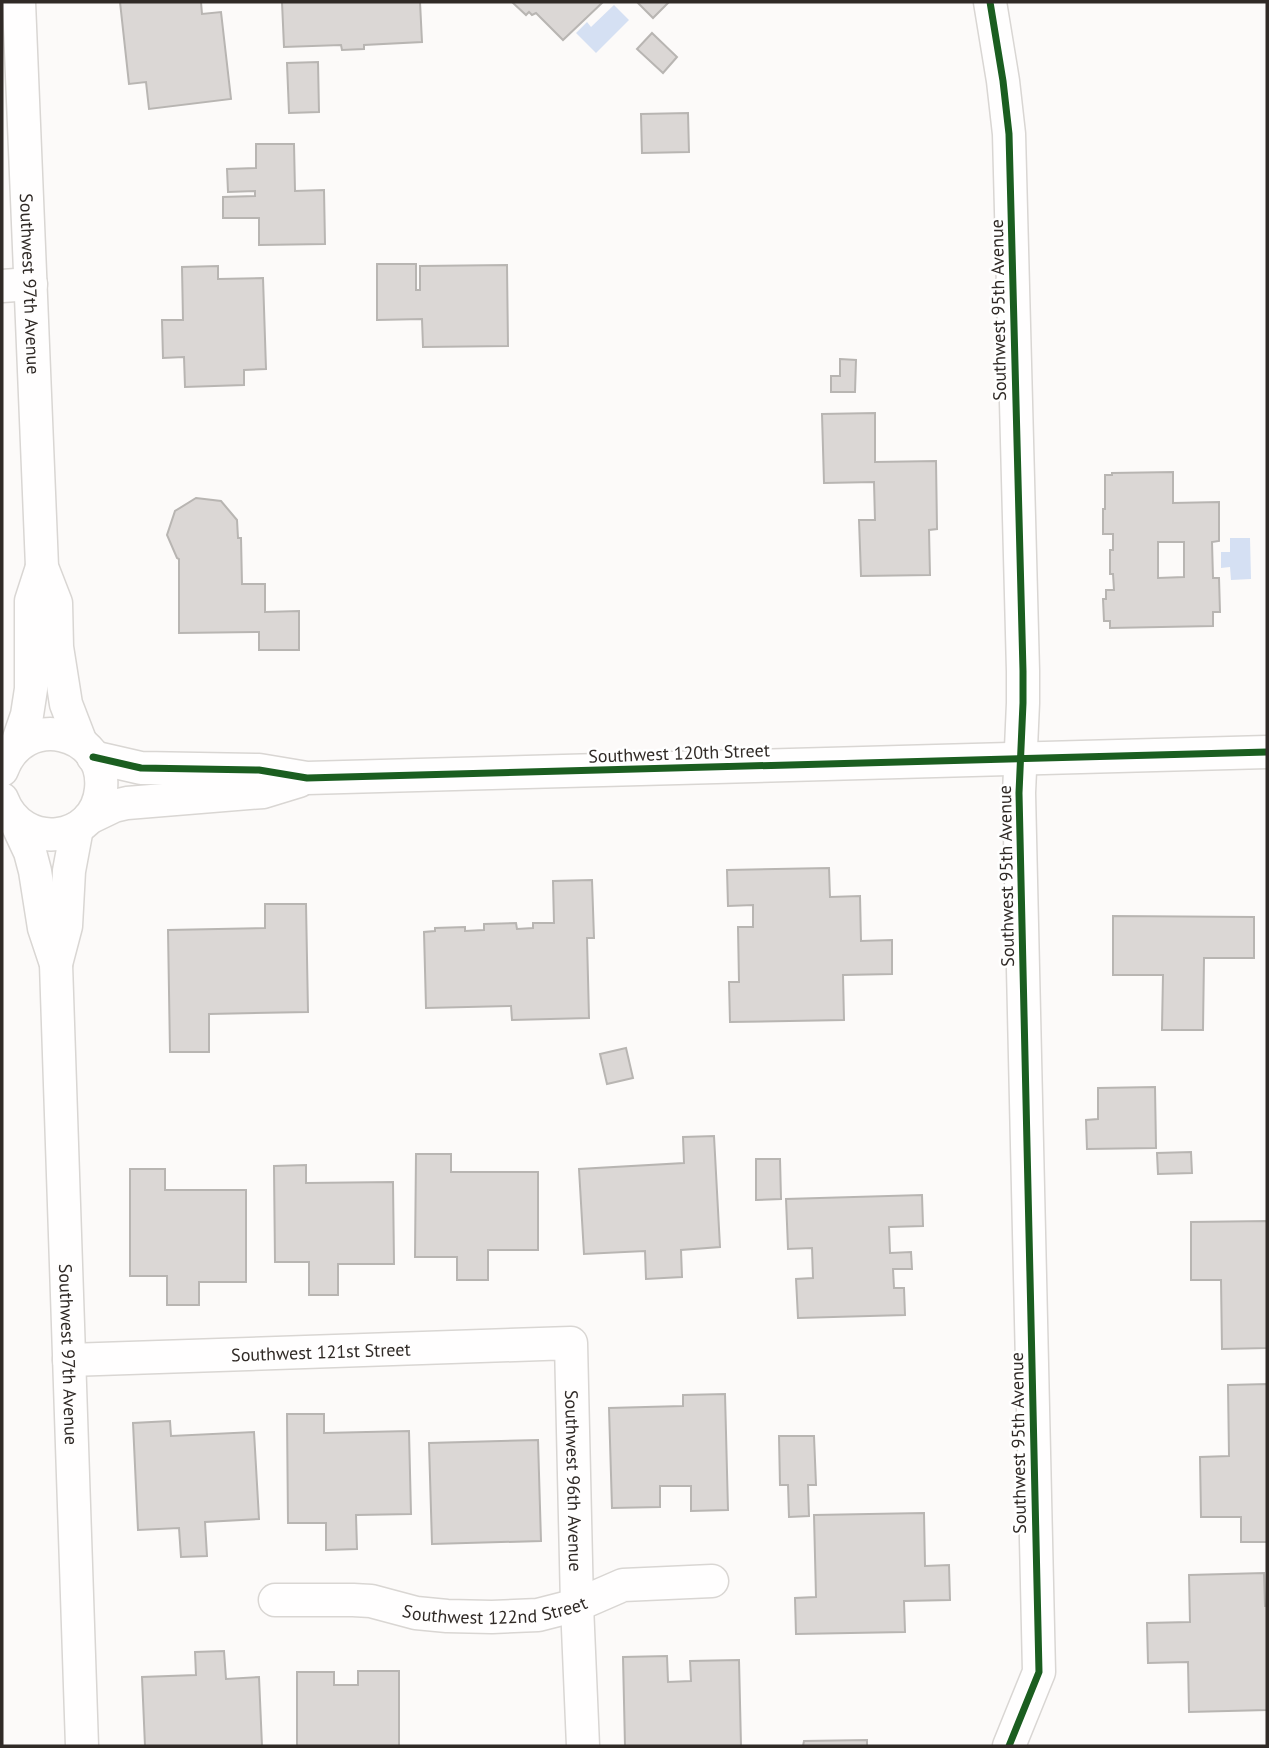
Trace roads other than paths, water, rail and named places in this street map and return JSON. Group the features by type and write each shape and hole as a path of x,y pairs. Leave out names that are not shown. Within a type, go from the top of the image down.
{"street":[{"name":"Southwest 97th Avenue","path":"19,2 17,285 43,567 56,603 57,647 66,704 100,773 102,789 98,804 83,823 69,870 66,926 56,964"},
{"name":"Southwest 95th Avenue","path":"990,2 1009,134 1023,671 1019,807 1039,1672 1009,1746"},
{"name":"Southwest 97th Avenue","path":"6,760 30,703 31,600 43,567"},
{"name":"Southwest 120th Street","path":"6,760 30,737 48,733 65,736 87,750 141,768 259,770 307,778 1267,752"},
{"name":"Southwest 120th Street","path":"6,810 30,831 45,835 62,834 114,806 127,803 263,792 307,778"},
{"name":"Southwest 97th Avenue","path":"6,810 30,852 44,928 56,964 82,1746"},
{"name":"Southwest 121st Street","path":"69,1360 571,1343"},
{"name":"Southwest 96th Avenue","path":"571,1343 583,1746"},
{"name":"Southwest 122nd Street","path":"275,1600 339,1598 371,1601 416,1613 446,1616 538,1615 577,1605 623,1585 712,1581"}],"water":[{"path":"614,5 629,20 596,53 576,33 587,22 591,27"},
{"path":"1230,538 1250,538 1251,579 1231,580 1230,567 1221,568 1221,552 1230,552"}]}
